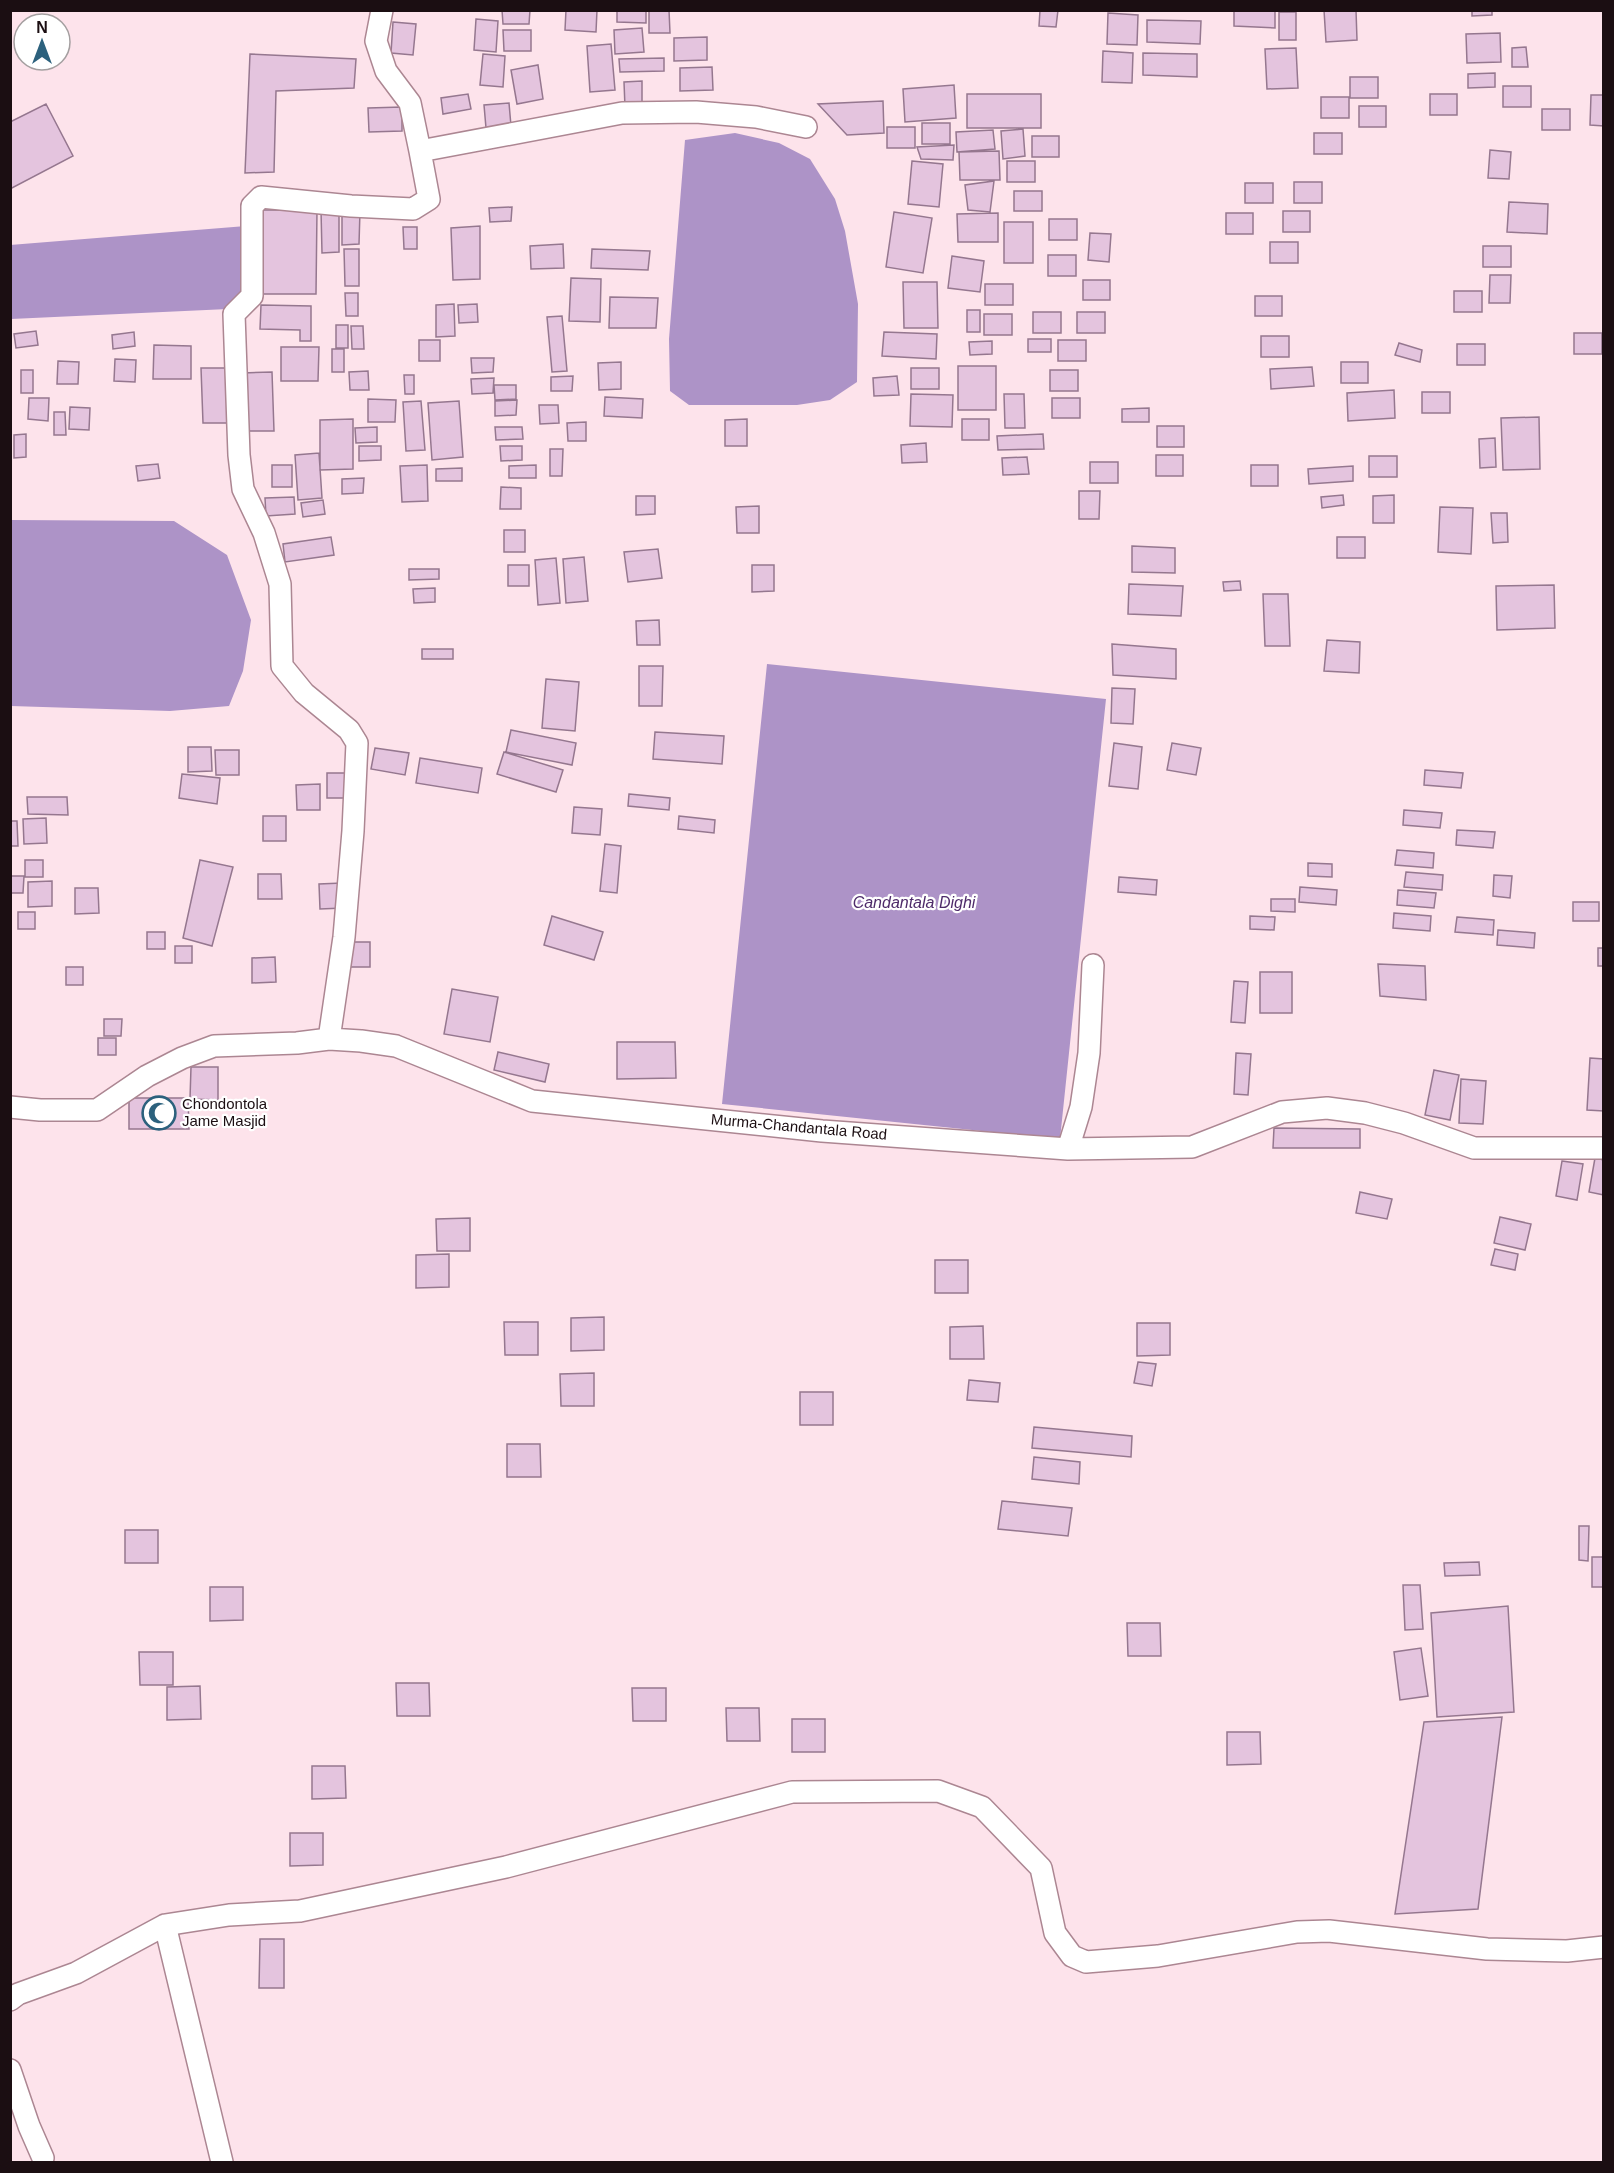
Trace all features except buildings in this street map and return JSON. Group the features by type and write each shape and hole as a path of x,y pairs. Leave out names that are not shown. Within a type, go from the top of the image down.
{"street":[{"path":"329,1040 344,937 353,831 357,743 349,730 304,693 282,666 280,584 264,533 243,489 238,455 234,314 252,296 252,206 261,197 351,206 413,209 429,199 410,103 386,71 376,41 382,10"},
{"path":"420,150 622,113 696,112 756,117 806,127"},
{"path":"1068,1149 1081,1107 1089,1053 1093,965"},
{"name":"Murma-Chandantala Road","path":"10,1107 40,1110 97,1110 147,1076 182,1058 214,1046 329,1040 361,1041 396,1046 532,1101 822,1131 1068,1149 1192,1147 1282,1112 1327,1108 1365,1113 1404,1123 1474,1148 1604,1148"},
{"path":"10,2000 18,1994 76,1973 165,1925 229,1915 300,1911 506,1867 792,1792 938,1791 982,1807 1041,1868 1054,1933 1072,1956 1086,1962 1158,1956 1308,1932 1329,1931 1487,1949 1567,1951 1604,1947"},
{"path":"165,1925 222,2163"},
{"path":"10,2070 29,2126 43,2158"}],"water":[{"path":"735,133 779,143 810,159 835,199 845,231 858,304 857,382 830,400 797,405 689,405 670,391 669,339 685,140"},
{"path":"246,226 245,294 228,309 11,319 10,245"},
{"path":"11,520 174,521 227,555 251,620 243,671 229,706 170,711 11,706"},
{"name":"Candantala Dighi","path":"767,664 1106,699 1060,1139 722,1104"}],"place":[{"name":"Chondontola Jame Masjid","path":"159,1113"}]}
